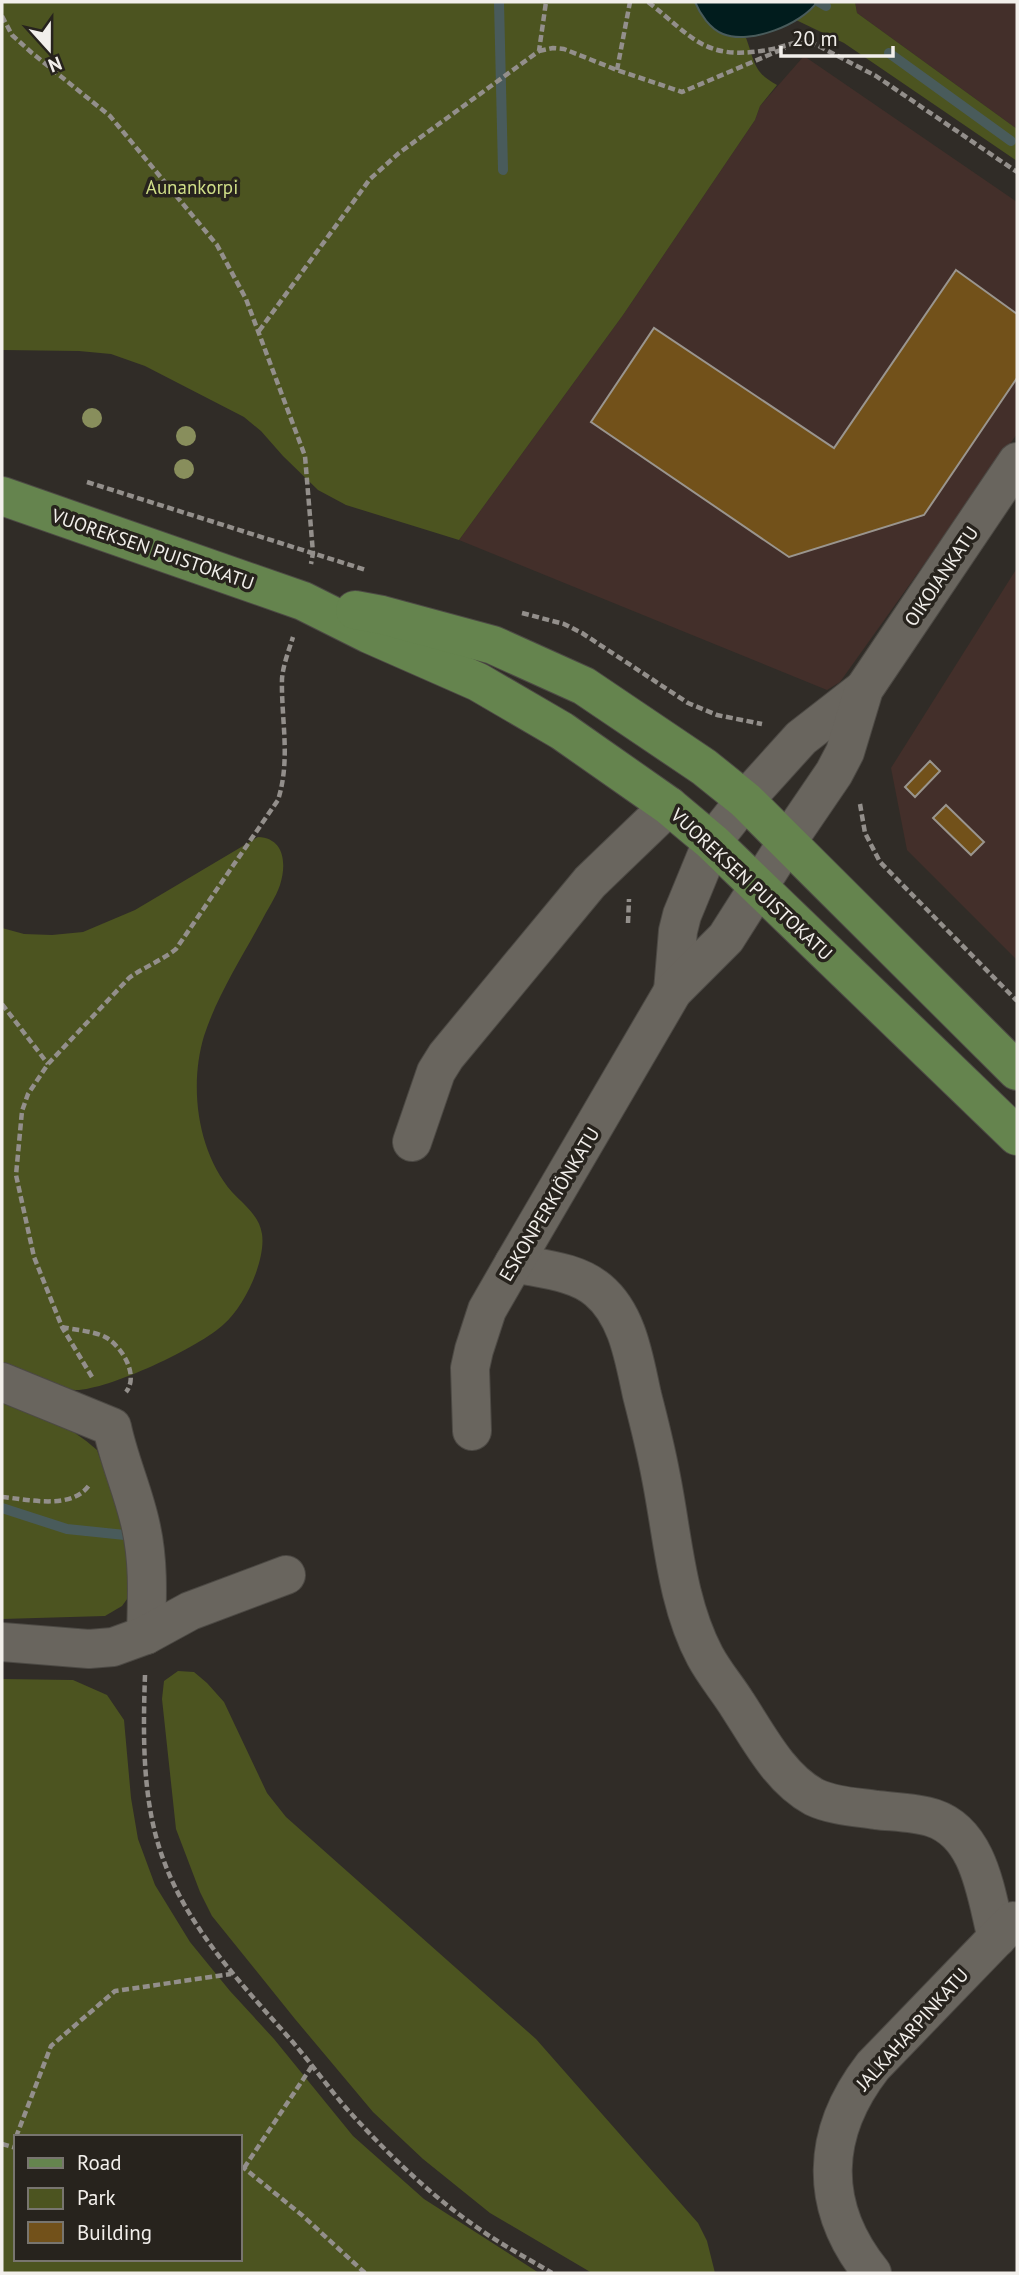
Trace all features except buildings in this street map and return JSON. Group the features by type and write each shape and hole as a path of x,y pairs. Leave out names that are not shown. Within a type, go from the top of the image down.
{"main road":[{"name":"VUOREKSEN PUISTOKATU","path":"2,496 303,601 369,634 478,682 562,731 669,806 712,842 1017,1136"},
{"name":"VUOREKSEN PUISTOKATU","path":"303,601 382,615 493,645 584,686 704,767 745,800 1017,1071"}],"street":[{"name":"OIKOJANKATU","path":"758,887 841,762 864,689 1017,462"},
{"name":"OIKOJANKATU","path":"712,842 801,737 864,689"},
{"path":"412,1142 436,1072 446,1056 590,882 669,806"},
{"name":"ESKONPERKIÖNKATU","path":"673,991 680,923 712,842"},
{"name":"ESKONPERKIÖNKATU","path":"472,1431 470,1376 474,1350 487,1310 673,991 726,938 758,887"},
{"path":"514,1262 582,1279 612,1304 622,1321 633,1352 661,1477 683,1598 691,1625 706,1657 776,1763 797,1785 814,1797 833,1804 933,1817 949,1825 961,1836 971,1852 1007,1928"},
{"path":"2,1382 114,1436 145,1544 146,1635"},
{"path":"2,1642 89,1649 113,1647 146,1635 190,1611 286,1575"},
{"name":"JALKAHARPINKATU","path":"873,2273 849,2236 835,2194 832,2175 834,2153 842,2117 859,2084 873,2066 1007,1928"}],"path":[{"path":"539,51 546,2"},
{"path":"617,70 630,2"},
{"path":"649,2 697,43 731,55 809,41 876,76 1017,172"},
{"path":"2,16 12,35 110,116 217,245 246,299 305,456 313,553"},
{"path":"258,332 370,179 399,153 539,51 564,49 682,92 802,41"},
{"path":"114,1436 91,1373 62,1326 34,1257 16,1175 22,1111 28,1094 48,1064 129,978 176,949 278,800 286,730 282,679 303,601"},
{"path":"2,1004 48,1064"},
{"path":"2,1497 52,1502 71,1498 86,1490 114,1436 115,1409 131,1385 132,1375 122,1354 106,1338 62,1326"},
{"path":"146,1635 144,1733 152,1821 161,1854 190,1916 231,1974 356,2119 447,2206 552,2273"},
{"path":"17,2135 51,2046 116,1991 231,1974"},
{"path":"312,2066 242,2168 303,2216 365,2273"},
{"path":"2,2144 14,2147"}],"shaded area":[{"path":"855,2 1017,2 1017,129 857,13"},
{"path":"804,56 1017,202 1017,434 840,682 827,690 459,540 623,315 755,120 760,106"},
{"path":"1017,568 1017,960 907,850 891,768"}],"green space":[{"name":"Aunankorpi","path":"2,2 695,2 699,11 723,34 746,38 759,71 777,85 760,106 755,120 623,315 459,540 346,505 318,490 244,417 145,366 111,354 2,350"},
{"path":"817,2 855,2 857,13 1017,129 1017,161 844,43 796,20"},
{"path":"258,837 273,842 281,853 283,868 280,885 209,1021 199,1055 197,1076 199,1117 211,1157 220,1176 260,1227 262,1245 257,1270 246,1295 232,1316 212,1333 175,1355 131,1375 91,1388 76,1390 48,1384 2,1363 2,928 24,934 83,932 135,910"},
{"path":"2,1396 63,1426 97,1450 131,1547 130,1595 122,1606 105,1616 2,1619"},
{"path":"178,1671 194,1672 224,1702 267,1793 286,1817 536,2039 698,2223 707,2241 715,2273 592,2273 490,2213 423,2159 373,2112 212,1916 200,1892 176,1829 162,1699 164,1681"},
{"path":"2,1679 73,1680 107,1695 124,1720 131,1798 138,1839 155,1885 190,1942 353,2136 424,2199 539,2273 2,2273"}],"water":[{"path":"695,2 817,2 788,25 761,35 734,37 714,29"}],"waterway":[{"path":"499,2 503,170"},
{"path":"819,2 826,6"},
{"path":"889,53 1011,141"},
{"path":"2,1508 67,1529 125,1535"}]}
